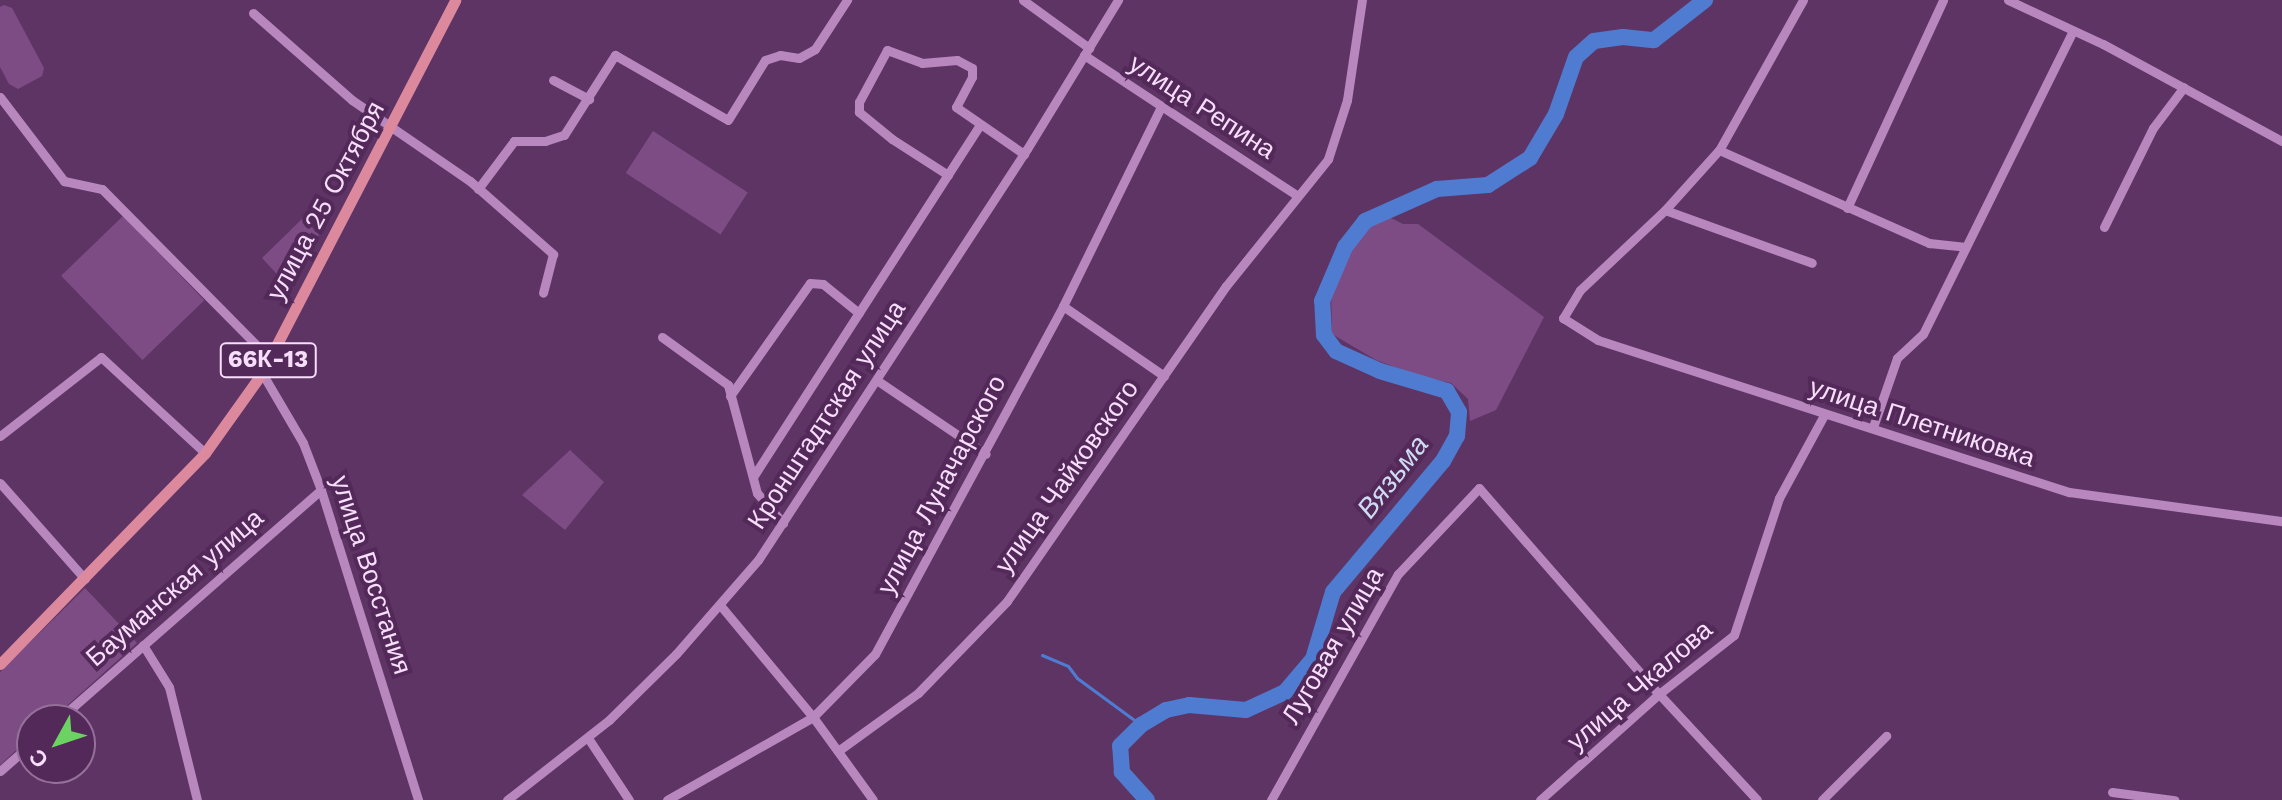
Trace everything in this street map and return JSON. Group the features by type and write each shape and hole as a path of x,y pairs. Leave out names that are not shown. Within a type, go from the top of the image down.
{"main road":[{"name":"улица 25 Октября","path":"0,664 205,453 262,373 455,0"}],"street":[{"path":"478,189 507,146 514,141 554,140 564,135 615,55 728,120 765,60 780,55 799,58 815,49 847,0"},
{"name":"улица Репина","path":"1023,0 1161,107 1296,195"},
{"name":"Кронштадтская улица","path":"507,800 588,738 676,654 720,605 783,523 1024,154 1118,0"},
{"name":"улица Чайковского","path":"838,751 918,693 1007,601 1226,286 1296,195 1328,159 1347,100 1362,0"},
{"path":"1803,0 1719,150 1665,210 1812,263"},
{"path":"1847,208 1943,0"},
{"path":"2008,0 2184,87 2282,141"},
{"path":"253,13 352,100 478,189 553,254 543,293"},
{"path":"1873,427 1897,358 1923,334 2072,32"},
{"path":"948,175 892,139 859,112 859,102 885,53 892,49 922,63 957,60 972,68 972,77 955,104 958,111 1024,154"},
{"path":"553,80 589,99"},
{"path":"2104,227 2153,128 2184,87"},
{"path":"1,94 64,181 102,189 269,358"},
{"name":"улица Луначарского","path":"667,800 813,717 875,654 986,454 1161,107"},
{"path":"753,477 980,125"},
{"path":"1719,150 1929,243 1966,247"},
{"name":"улица Плетниковка","path":"1665,210 1580,290 1563,318 1598,340 2069,492 2282,521"},
{"path":"730,396 810,283 823,284 859,313"},
{"path":"1063,306 1164,376"},
{"path":"662,337 728,385 757,493 783,523"},
{"path":"0,436 101,357 205,453"},
{"name":"улица Восстания","path":"262,373 303,443 321,490 418,800"},
{"path":"878,381 986,454"},
{"name":"улица Чкалова","path":"1540,800 1599,752 1659,694 1734,635 1779,498 1824,415"},
{"path":"0,483 85,579"},
{"name":"Луговая улица","path":"1271,800 1398,574 1479,488 1659,694"},
{"name":"Бауманская улица","path":"76,704 321,490"},
{"path":"720,605 813,717 873,800"},
{"path":"143,645 169,687 197,800"},
{"path":"1659,694 1757,800"},
{"path":"1822,800 1886,736"},
{"path":"588,738 629,800"},
{"path":"0,771 16,757"},
{"path":"2112,792 2174,800"}],"shaded area":[{"path":"0,7 12,8 44,68 42,76 18,89 9,84 0,67"},
{"path":"653,131 748,193 721,234 626,173"},
{"path":"123,216 204,300 142,360 61,276"},
{"path":"1387,216 1403,224 1418,224 1544,317 1496,410 1470,421 1468,399 1451,383 1413,374 1376,360 1332,334 1331,291 1338,270 1357,239 1373,222"},
{"path":"303,218 319,235 289,287 262,258"},
{"path":"570,450 604,482 565,530 522,495"},
{"path":"85,588 137,643 69,704 16,704 16,750 0,765 0,672"}],"waterway":[{"name":"Вязьма","path":"1147,800 1122,772 1120,746 1141,725 1166,710 1189,705 1246,710 1285,692 1313,659 1333,592 1443,461 1457,436 1459,412 1447,391 1380,371 1336,351 1324,335 1322,301 1345,247 1365,221 1437,189 1488,185 1530,158 1556,114 1576,57 1594,41 1623,37 1654,40 1705,0"},
{"path":"1042,655 1068,666 1077,678 1141,725"}]}
